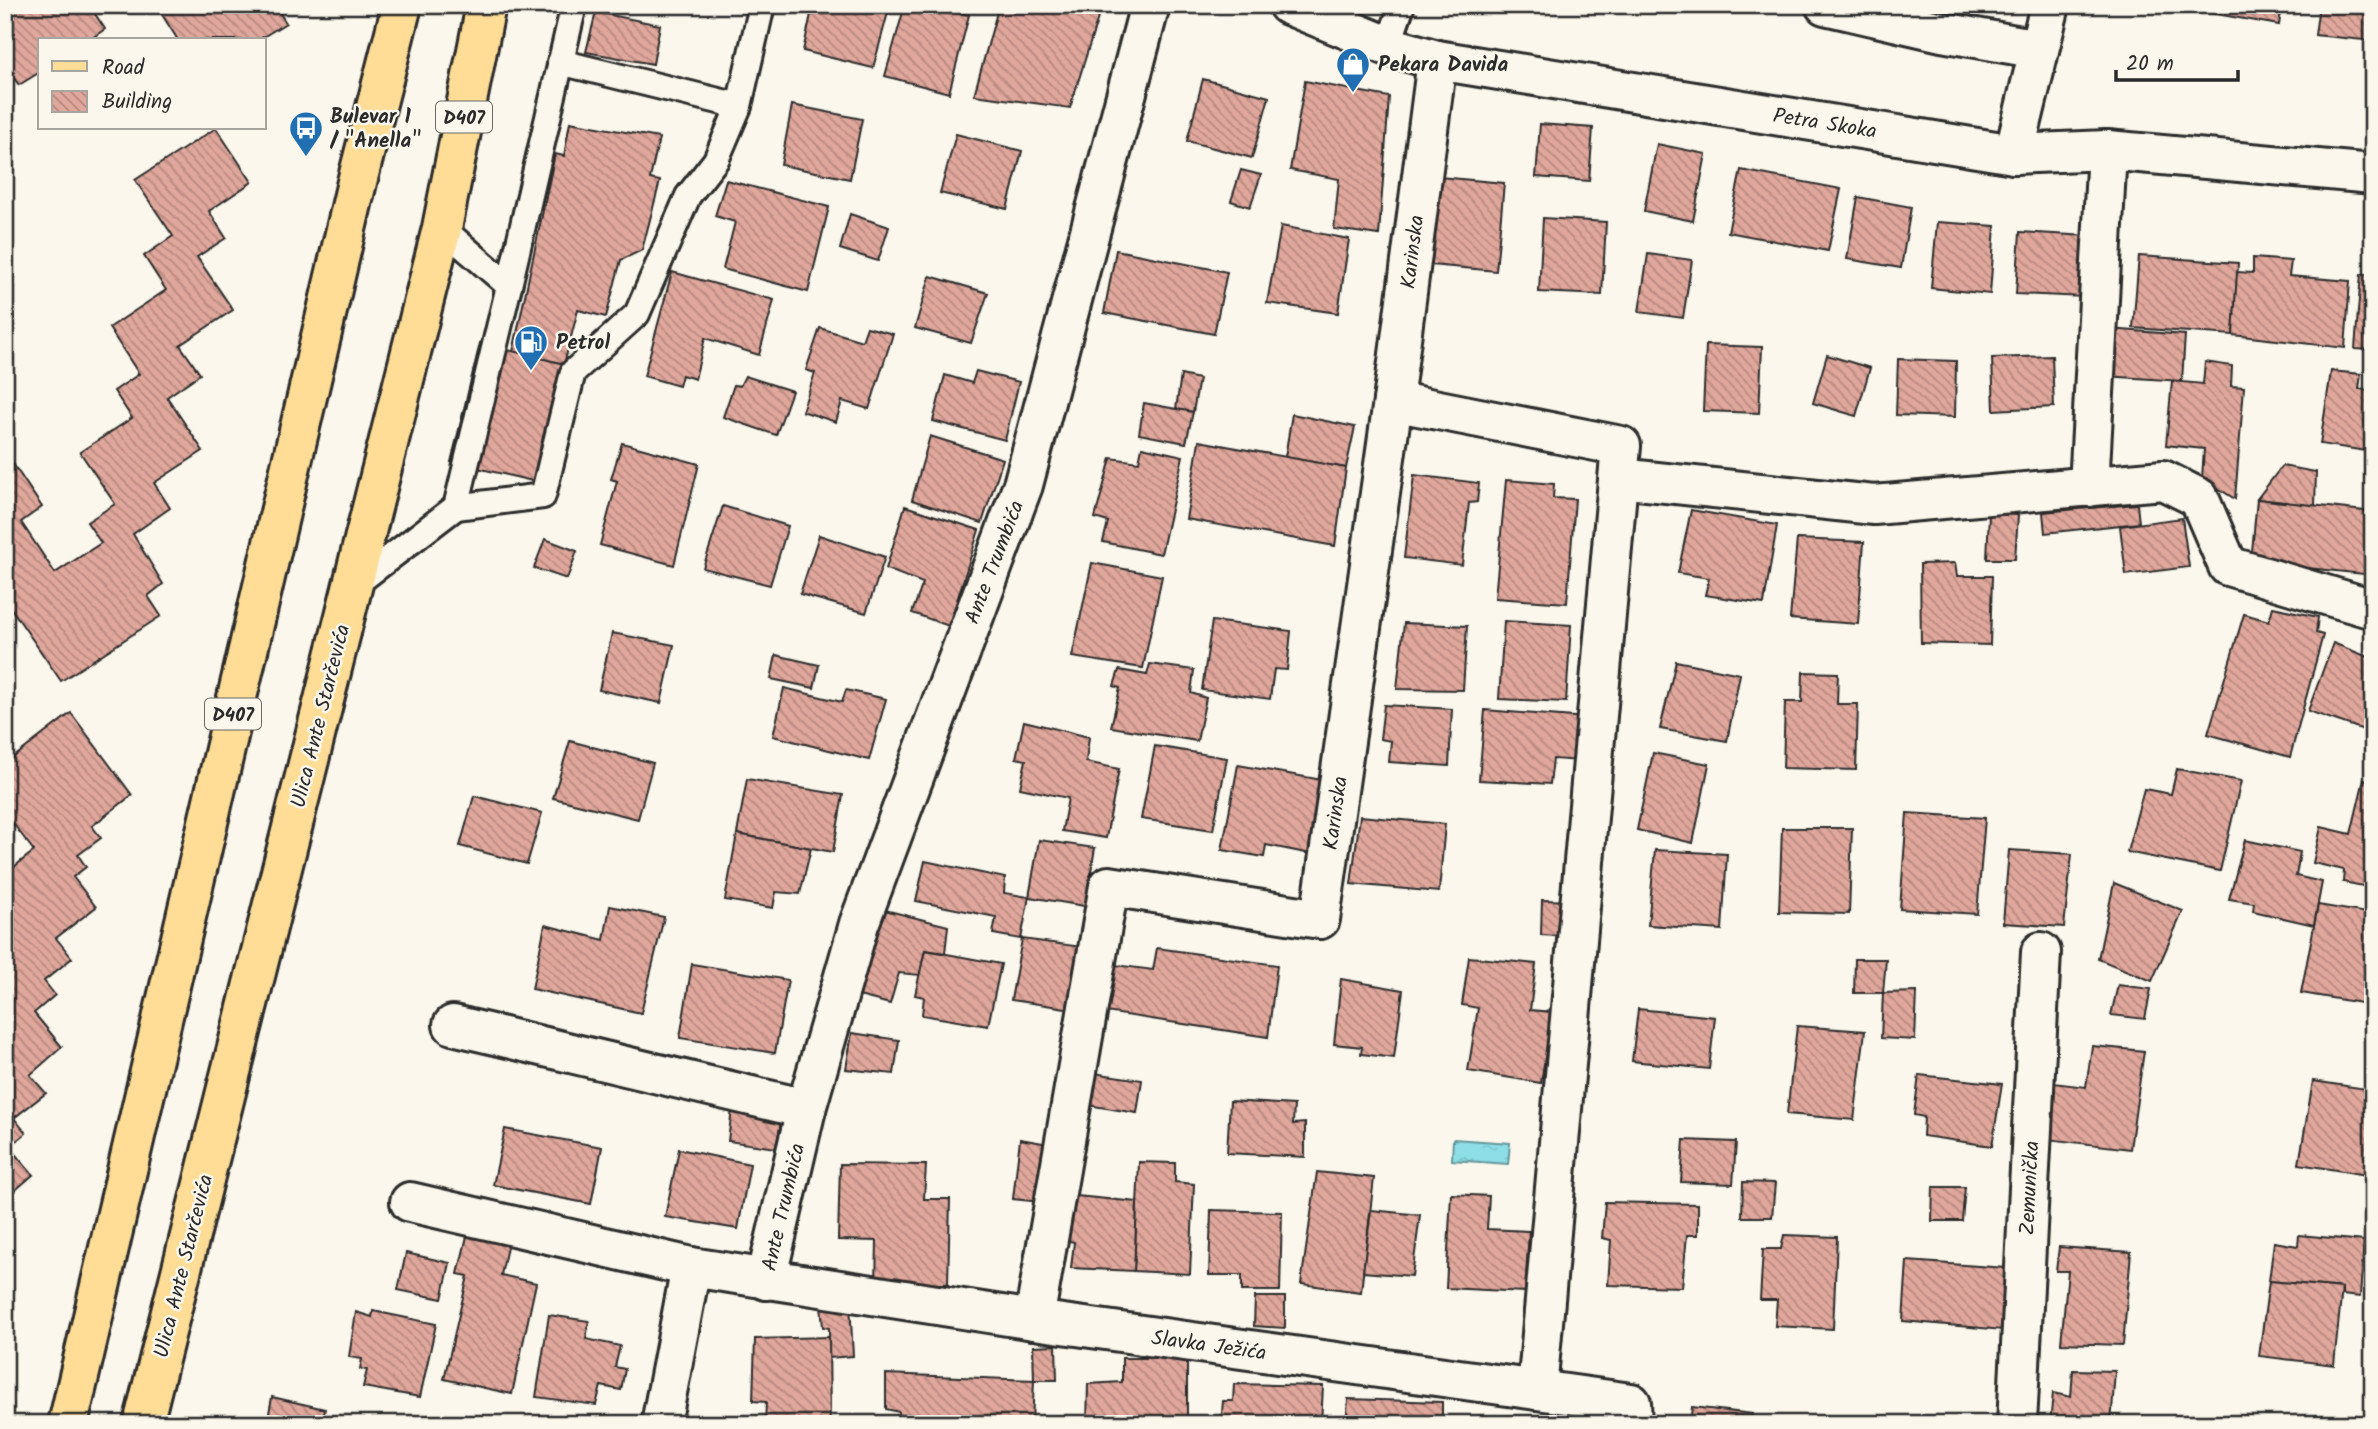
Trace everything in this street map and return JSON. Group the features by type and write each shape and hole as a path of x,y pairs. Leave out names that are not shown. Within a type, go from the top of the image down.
{"main road":[{"name":"D407","path":"68,1424 358,182 402,5"},
{"name":"Ulica Ante Starčevića","path":"143,1424 442,228 486,5"}],"street":[{"name":"Ante Trumbića","path":"410,1202 691,1267 766,1280 806,1109 859,924 1023,485 1150,5"},
{"name":"Petra Skoka","path":"1289,5 1388,46 1437,60 2014,154 2107,150 2373,174"},
{"path":"1825,5 1942,32 2039,49"},
{"path":"2014,154 2050,5"},
{"name":"Karinska","path":"1034,1320 1109,886 1320,919 1393,401 1437,60"},
{"path":"2089,487 2107,150"},
{"path":"1393,401 1621,446 1537,1390"},
{"path":"1619,478 1874,505 2163,480 2199,498 2228,566 2373,609"},
{"name":"Zemunička","path":"2017,1424 2041,952"},
{"path":"453,1025 806,1109"},
{"path":"661,1424 691,1267"},
{"name":"Slavka Ježića","path":"766,1280 1631,1403 1632,1424"}],"lane":[{"path":"456,507 574,5"},
{"path":"353,586 456,507 543,496 573,372 637,314 688,196 716,160 739,106 762,5"},
{"path":"1388,46 1402,5"},
{"path":"560,62 739,106"},
{"path":"442,228 509,286"}],"water":[{"path":"1453,1139 1510,1143 1508,1164 1452,1160"}],"building":[{"path":"5,5 89,5 105,29 92,38 38,38 38,73 19,85 9,72 5,74"},
{"path":"156,5 275,5 286,23 261,38 177,38"},
{"path":"813,5 890,5 873,68 803,51"},
{"path":"905,5 930,5 969,15 949,93 885,76"},
{"path":"999,5 1088,5 1100,11 1070,108 974,95"},
{"path":"2211,5 2282,5 2279,25 2210,13"},
{"path":"2319,5 2373,5 2373,41 2315,35"},
{"path":"596,12 660,25 653,64 586,52"},
{"path":"1203,79 1269,97 1252,158 1187,141"},
{"path":"1305,81 1389,97 1379,235 1334,229 1339,179 1290,170"},
{"path":"792,105 862,119 850,179 781,165"},
{"path":"570,122 659,138 650,179 660,181 642,250 621,260 606,317 578,310 564,364 513,352 555,154 564,156"},
{"path":"1540,124 1593,128 1589,181 1536,177"},
{"path":"213,130 217,130 252,182 209,211 226,238 197,257 233,310 180,345 200,374 167,397 203,451 154,483 170,508 133,534 163,584 148,596 161,616 61,681 8,604 5,606 5,461 9,458 42,507 21,522 55,573 101,543 87,522 115,504 80,452 132,418 114,391 139,374 109,328 166,290 144,256 173,236 135,180"},
{"path":"956,134 1022,151 1007,209 940,193"},
{"path":"1657,144 1706,154 1693,221 1644,211"},
{"path":"1241,170 1261,175 1250,207 1231,201"},
{"path":"1741,170 1841,189 1828,251 1728,232"},
{"path":"1439,177 1504,183 1496,271 1431,265"},
{"path":"726,180 829,207 808,292 723,269 735,222 715,216"},
{"path":"1858,197 1911,207 1901,268 1847,259"},
{"path":"850,214 889,227 878,261 840,249"},
{"path":"1543,218 1606,222 1602,295 1539,292"},
{"path":"1937,222 1995,226 1990,294 1931,288"},
{"path":"1281,226 1349,239 1338,313 1267,303"},
{"path":"2020,232 2088,236 2085,297 2016,294"},
{"path":"1116,250 1227,272 1214,334 1104,313"},
{"path":"1648,254 1692,260 1683,318 1639,312"},
{"path":"2139,256 2238,263 2233,335 2133,328"},
{"path":"2253,258 2291,261 2289,276 2350,281 2345,348 2233,335 2237,272 2253,273"},
{"path":"672,272 774,300 759,355 705,338 695,379 682,375 679,386 644,376"},
{"path":"2361,274 2373,275 2373,350 2355,349"},
{"path":"930,276 988,293 971,343 915,328"},
{"path":"867,327 893,334 869,409 842,401 836,422 802,411 815,373 806,370 820,328 862,341"},
{"path":"2109,329 2185,335 2182,381 2105,376"},
{"path":"480,343 564,364 537,482 451,462"},
{"path":"1706,345 1762,347 1759,413 1703,411"},
{"path":"1827,355 1870,368 1856,416 1813,403"},
{"path":"2052,356 2054,407 1994,410 1992,358"},
{"path":"1898,359 1956,361 1955,417 1896,415"},
{"path":"2205,362 2232,366 2231,386 2244,387 2235,499 2202,478 2204,449 2166,445 2172,381 2203,384"},
{"path":"976,371 1019,382 1005,440 933,421 945,375 972,383"},
{"path":"2331,371 2361,374 2359,389 2373,391 2373,452 2320,444"},
{"path":"1181,375 1199,379 1193,412 1176,409"},
{"path":"745,376 792,391 776,435 723,417 734,385 740,386"},
{"path":"1144,403 1193,412 1186,443 1139,434"},
{"path":"1292,414 1355,427 1346,468 1285,457"},
{"path":"930,436 1003,459 982,523 912,500"},
{"path":"1199,441 1346,468 1335,546 1186,519"},
{"path":"622,443 699,464 674,565 600,545 617,481 611,479"},
{"path":"1142,447 1183,456 1161,554 1103,542 1108,522 1095,518 1111,458 1139,462"},
{"path":"2282,466 2316,472 2315,506 2257,499"},
{"path":"1414,475 1479,483 1477,502 1469,503 1462,565 1404,558"},
{"path":"1506,480 1554,484 1553,498 1575,499 1567,603 1495,598"},
{"path":"2257,499 2373,512 2373,575 2251,562"},
{"path":"2137,504 2139,523 2045,533 2043,512"},
{"path":"723,506 788,526 770,585 703,568"},
{"path":"905,506 979,530 949,626 912,613 923,583 886,569"},
{"path":"1691,510 1777,525 1764,604 1705,595 1709,578 1678,573"},
{"path":"1989,514 2018,515 2015,559 1987,559"},
{"path":"2182,518 2189,567 2126,575 2120,526"},
{"path":"819,535 885,557 866,613 800,594"},
{"path":"545,539 577,551 567,579 534,568"},
{"path":"1797,539 1864,542 1858,624 1790,619"},
{"path":"1092,563 1162,576 1143,668 1072,657"},
{"path":"1955,563 1957,576 1992,576 1990,645 1921,643 1920,564"},
{"path":"2273,607 2318,617 2316,633 2323,635 2290,757 2208,734 2244,614 2269,621"},
{"path":"1212,621 1291,631 1287,670 1274,669 1270,699 1202,690"},
{"path":"1504,621 1571,625 1566,702 1499,699"},
{"path":"1404,623 1467,626 1463,690 1397,689"},
{"path":"612,633 674,645 661,703 599,690"},
{"path":"2333,643 2373,659 2373,733 2308,711"},
{"path":"776,655 819,665 814,688 771,679"},
{"path":"1676,661 1740,674 1727,741 1660,729"},
{"path":"1150,664 1194,670 1191,693 1206,698 1197,741 1111,727 1120,688 1114,686 1119,670 1147,675"},
{"path":"1803,672 1838,673 1837,704 1858,704 1856,770 1783,768 1785,702 1802,702"},
{"path":"784,688 842,702 846,690 886,699 869,760 773,736"},
{"path":"1384,705 1452,709 1449,766 1389,762 1391,741 1380,739"},
{"path":"1485,710 1586,718 1581,761 1553,759 1550,784 1479,780"},
{"path":"71,713 132,795 92,826 101,838 78,855 86,867 73,877 96,907 56,938 72,958 44,981 55,995 34,1013 62,1047 30,1075 46,1093 14,1118 26,1133 9,1147 33,1175 5,1199 5,874 34,851 5,813 5,764"},
{"path":"1024,721 1089,737 1086,762 1119,769 1106,838 1062,831 1068,798 1020,788 1026,760 1016,758"},
{"path":"570,741 653,763 638,819 553,798"},
{"path":"1155,746 1227,758 1213,830 1141,819"},
{"path":"1653,753 1709,764 1693,843 1637,830"},
{"path":"1238,765 1328,781 1316,855 1266,845 1264,857 1222,850"},
{"path":"2177,769 2241,781 2220,871 2127,852 2144,789 2171,794"},
{"path":"747,779 843,795 833,852 737,834"},
{"path":"2364,779 2373,782 2373,888 2343,882 2344,870 2313,863 2321,827 2351,834"},
{"path":"474,796 542,813 527,864 460,846"},
{"path":"1907,813 1985,818 1977,914 1900,909"},
{"path":"1360,816 1445,824 1439,892 1351,884"},
{"path":"1782,828 1852,828 1849,914 1779,912"},
{"path":"737,834 811,848 800,894 776,892 773,908 725,900"},
{"path":"1039,840 1095,848 1085,906 1029,897"},
{"path":"2245,840 2300,852 2296,876 2322,882 2314,925 2253,911 2254,903 2229,899"},
{"path":"1655,850 1727,854 1722,930 1648,925"},
{"path":"2009,850 2072,854 2064,927 2003,923"},
{"path":"925,861 1005,878 1004,893 1029,897 1021,939 993,934 996,917 916,901"},
{"path":"2114,883 2183,911 2152,981 2098,959"},
{"path":"1542,900 1576,901 1574,937 1541,935"},
{"path":"2318,905 2373,914 2373,1005 2301,993"},
{"path":"610,906 664,917 641,1013 532,989 545,925 604,940"},
{"path":"881,909 948,926 945,953 925,950 920,975 899,973 890,1004 859,996"},
{"path":"1022,939 1090,948 1080,1010 1011,1000"},
{"path":"1157,948 1277,965 1268,1037 1099,1011 1108,964 1153,970"},
{"path":"925,950 1001,964 988,1026 922,1015 924,997 915,995"},
{"path":"1469,957 1536,964 1530,1010 1552,1012 1541,1083 1468,1071 1478,1008 1462,1005"},
{"path":"1855,959 1886,959 1883,993 1854,993"},
{"path":"692,964 788,980 775,1053 680,1038"},
{"path":"1341,979 1403,990 1394,1058 1361,1054 1362,1047 1334,1044"},
{"path":"2118,985 2151,989 2145,1019 2111,1015"},
{"path":"1917,992 1915,1040 1881,1038 1883,993"},
{"path":"1638,1009 1715,1017 1709,1069 1632,1061"},
{"path":"1797,1026 1865,1031 1854,1120 1787,1114"},
{"path":"852,1033 899,1040 894,1074 846,1069"},
{"path":"2092,1046 2144,1051 2130,1149 2047,1139 2054,1083 2086,1087"},
{"path":"1086,1072 1142,1080 1137,1113 1081,1104"},
{"path":"1919,1075 2002,1084 1992,1146 1923,1136 1924,1117 1914,1115"},
{"path":"2313,1081 2373,1090 2373,1176 2299,1164"},
{"path":"1230,1101 1294,1105 1293,1124 1305,1123 1305,1157 1227,1153"},
{"path":"732,1109 782,1117 776,1148 728,1141"},
{"path":"505,1129 602,1147 591,1204 493,1185"},
{"path":"1020,1139 1049,1144 1041,1202 1013,1199"},
{"path":"1684,1140 1736,1142 1733,1184 1681,1182"},
{"path":"679,1149 750,1164 738,1229 665,1217"},
{"path":"1139,1162 1175,1163 1175,1182 1194,1184 1190,1274 1134,1271"},
{"path":"840,1164 926,1165 924,1199 950,1199 948,1284 876,1284 877,1241 838,1240"},
{"path":"1317,1172 1374,1178 1361,1292 1301,1284"},
{"path":"1743,1182 1775,1183 1772,1217 1742,1217"},
{"path":"1933,1187 1965,1187 1962,1221 1932,1221"},
{"path":"1451,1194 1489,1196 1487,1229 1529,1231 1525,1292 1446,1288"},
{"path":"1066,1195 1137,1202 1134,1271 1071,1268 1074,1242 1061,1239"},
{"path":"1605,1202 1698,1204 1698,1235 1687,1235 1682,1287 1608,1285 1611,1240 1602,1238"},
{"path":"1211,1210 1282,1212 1280,1291 1242,1291 1242,1275 1209,1275"},
{"path":"1371,1210 1420,1215 1412,1276 1363,1272"},
{"path":"468,1232 508,1242 501,1275 536,1283 512,1394 444,1379 468,1276 458,1274"},
{"path":"1784,1235 1837,1237 1833,1329 1775,1326 1777,1300 1760,1300 1763,1249 1781,1249"},
{"path":"2299,1235 2364,1241 2360,1297 2342,1295 2342,1288 2269,1281 2274,1242 2298,1246"},
{"path":"2059,1247 2131,1252 2123,1345 2061,1343 2068,1271 2056,1271"},
{"path":"406,1253 450,1263 442,1299 398,1290"},
{"path":"1907,1261 2006,1268 2003,1330 1903,1321"},
{"path":"2269,1281 2342,1288 2334,1365 2259,1356"},
{"path":"1255,1297 1285,1297 1285,1328 1254,1326"},
{"path":"850,1303 853,1356 829,1358 829,1328 823,1327 821,1305"},
{"path":"373,1311 436,1324 420,1397 363,1387 367,1370 360,1369 362,1359 349,1357 356,1312 372,1317"},
{"path":"549,1315 589,1321 586,1339 620,1346 615,1367 625,1369 621,1390 601,1386 596,1405 536,1397"},
{"path":"829,1337 830,1424 765,1424 766,1402 753,1401 755,1339"},
{"path":"1056,1345 1057,1380 1034,1380 1033,1346"},
{"path":"1122,1358 1187,1358 1187,1424 1087,1424 1088,1384 1122,1382"},
{"path":"2073,1370 2115,1371 2111,1424 2050,1424 2053,1393 2071,1397"},
{"path":"886,1374 1034,1380 1032,1424 898,1424 899,1412 886,1409"},
{"path":"1234,1384 1323,1386 1321,1424 1221,1424 1223,1401 1233,1401"},
{"path":"272,1397 325,1409 321,1424 267,1424"},
{"path":"1348,1399 1442,1402 1442,1424 1346,1424"},
{"path":"1692,1407 1752,1414 1751,1424 1690,1424"},
{"path":"493,1417 520,1423 492,1424"},
{"path":"1455,1419 1546,1424 1454,1424"}],"place":[{"name":"Pekara Davida","path":"1353,94"},
{"name":"Bulevar 1 / \"Anella\"","path":"306,158"},
{"name":"Petrol","path":"531,372"}]}
